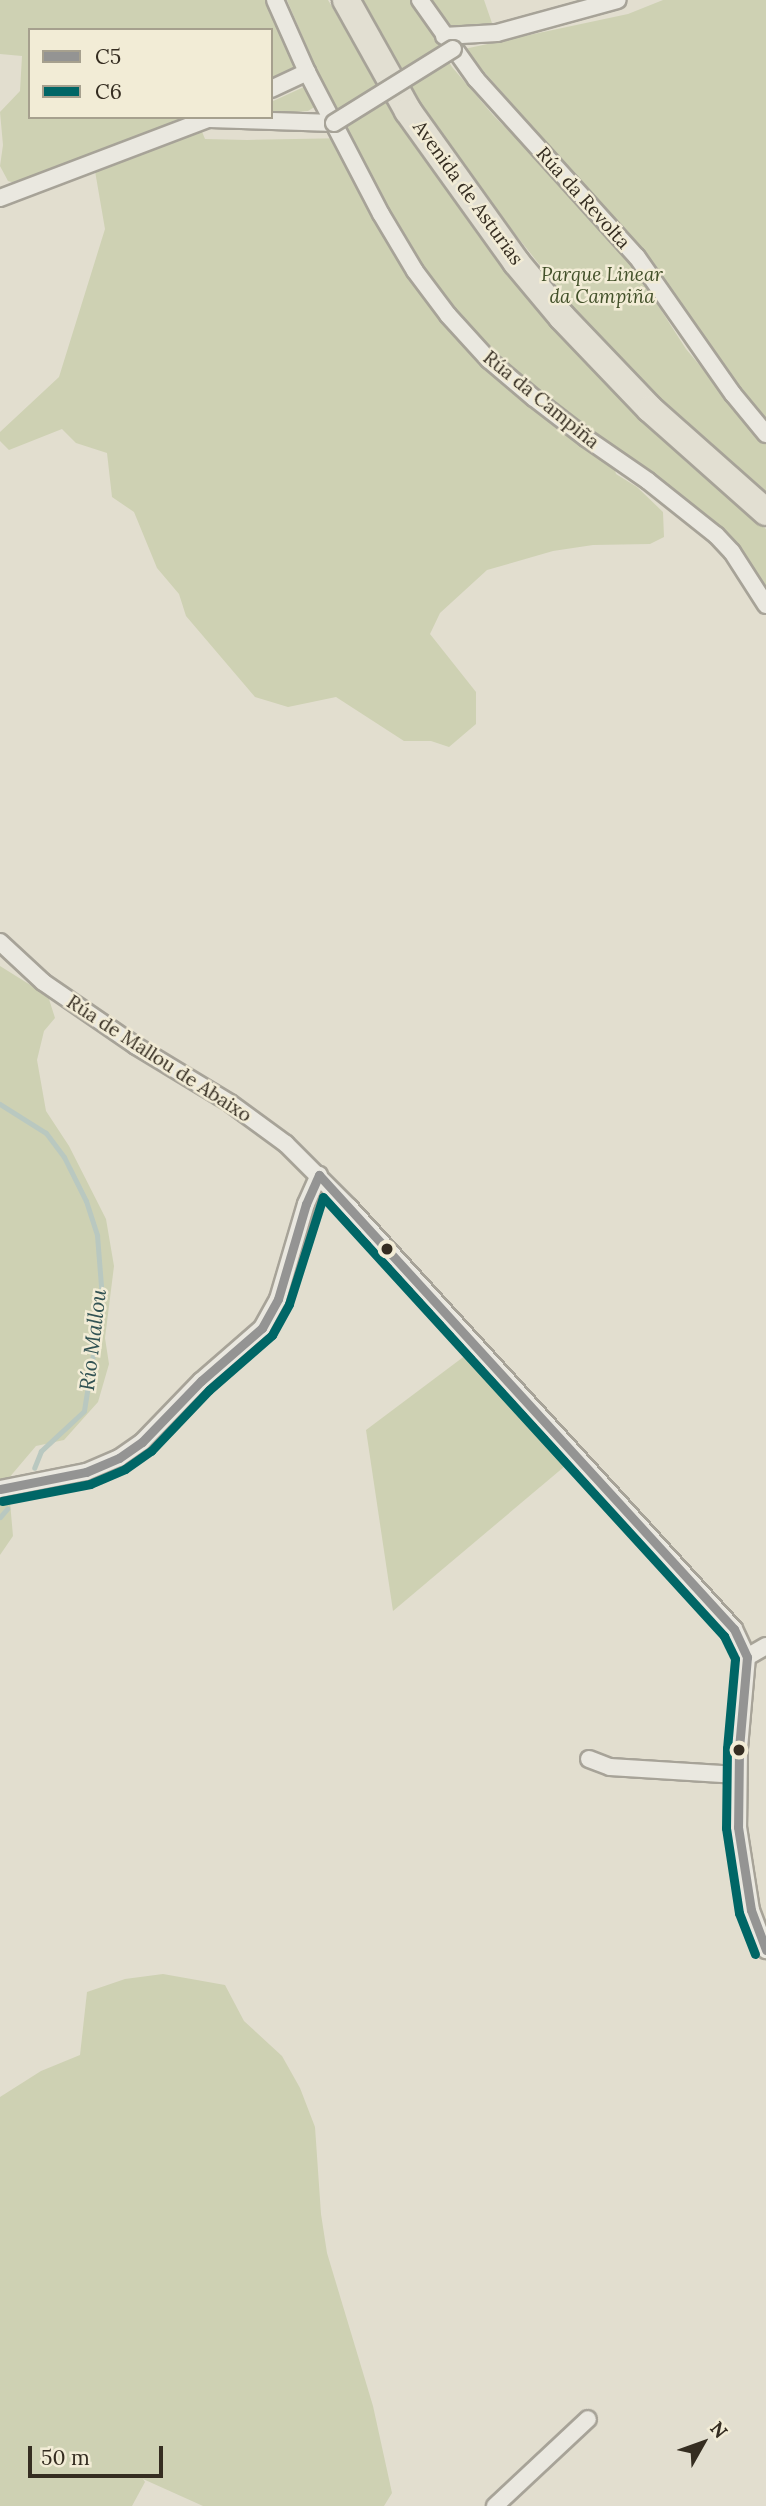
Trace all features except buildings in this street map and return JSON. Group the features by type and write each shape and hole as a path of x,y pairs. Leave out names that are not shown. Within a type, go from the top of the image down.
{"main road":[{"name":"Avenida de Asturias","path":"346,0 378,61 421,130 516,262 570,326 650,409 766,512"}],"street":[{"name":"Rúa da Campiña","path":"275,0 307,72 415,271 448,315 489,360 534,398 716,535 732,552 766,605"},
{"name":"Rúa da Revolta","path":"420,0 476,79 637,257 733,394 766,434"},
{"path":"236,119 334,123 449,42 497,33 618,0"},
{"path":"273,88 307,72"},
{"path":"0,198 209,119"},
{"name":"Rúa de Mallou de Abaixo","path":"0,942 43,982 136,1046 230,1103 286,1144 319,1175 734,1629 747,1657"},
{"path":"0,1489 86,1472 119,1458 142,1441 201,1381 262,1328 278,1298 306,1204 319,1175"},
{"path":"766,1646 747,1657 738,1775 738,1827 751,1910 766,1950"},
{"path":"589,1759 610,1768 738,1775"},
{"path":"495,2506 588,2419"}],"green space":[{"path":"0,0 265,0 297,61 297,70 273,86 273,28 28,28 28,119 197,119 205,139 350,138 332,106 287,0 328,0 395,114 480,238 580,358 686,462 766,529 766,595 709,516 609,448 616,474 637,487 663,512 664,537 650,544 593,545 553,551 487,570 440,613 430,634 476,692 476,724 449,747 431,741 404,741 336,697 288,707 255,697 186,616 179,594 157,568 134,512 112,497 107,453 76,443 62,429 9,450 0,441 0,432 59,377 105,229 95,171 40,190 8,181 0,166 3,145 0,112 20,91 22,56 0,54"},
{"name":"Parque Linear da Campiña","path":"363,0 411,0 452,67 493,115 576,199 634,268 686,349 766,444 766,496 661,402 582,318 488,200 428,114 380,35"},
{"path":"430,0 484,0 493,26 453,28"},
{"path":"663,0 766,0 766,422 630,237 464,49 628,14"},
{"path":"306,86 316,106 308,111 273,114 273,101"},
{"path":"0,966 48,996 55,1018 44,1031 37,1060 46,1111 69,1146 106,1219 114,1266 105,1338 109,1364 98,1402 64,1440 36,1446 8,1479 13,1536 0,1555"},
{"path":"470,1352 571,1461 393,1611 366,1430"},
{"path":"163,1974 225,1985 244,2021 282,2056 300,2088 315,2127 321,2214 327,2253 373,2406 392,2493 384,2506 203,2506 143,2479 145,2482 132,2506 0,2506 0,2097 41,2071 80,2055 87,1992 125,1979"}],"waterway":[{"name":"Río Mallou","path":"0,1104 46,1133 64,1157 86,1201 97,1235 102,1298 84,1411 41,1451 34,1468"},
{"name":"Río Mallou","path":"0,1517 7,1509"}],"transit line":[{"name":"C5","path":"0,1489 86,1472 119,1458 142,1442 201,1381 262,1328 278,1299 306,1204 319,1175 734,1629 747,1657 739,1749 738,1827 751,1910 766,1950"},
{"name":"C6","path":"2,1501 90,1484 125,1469 151,1451 209,1390 272,1335 289,1304 323,1197 724,1636 735,1659 727,1748 726,1828 739,1913 755,1954"}]}
